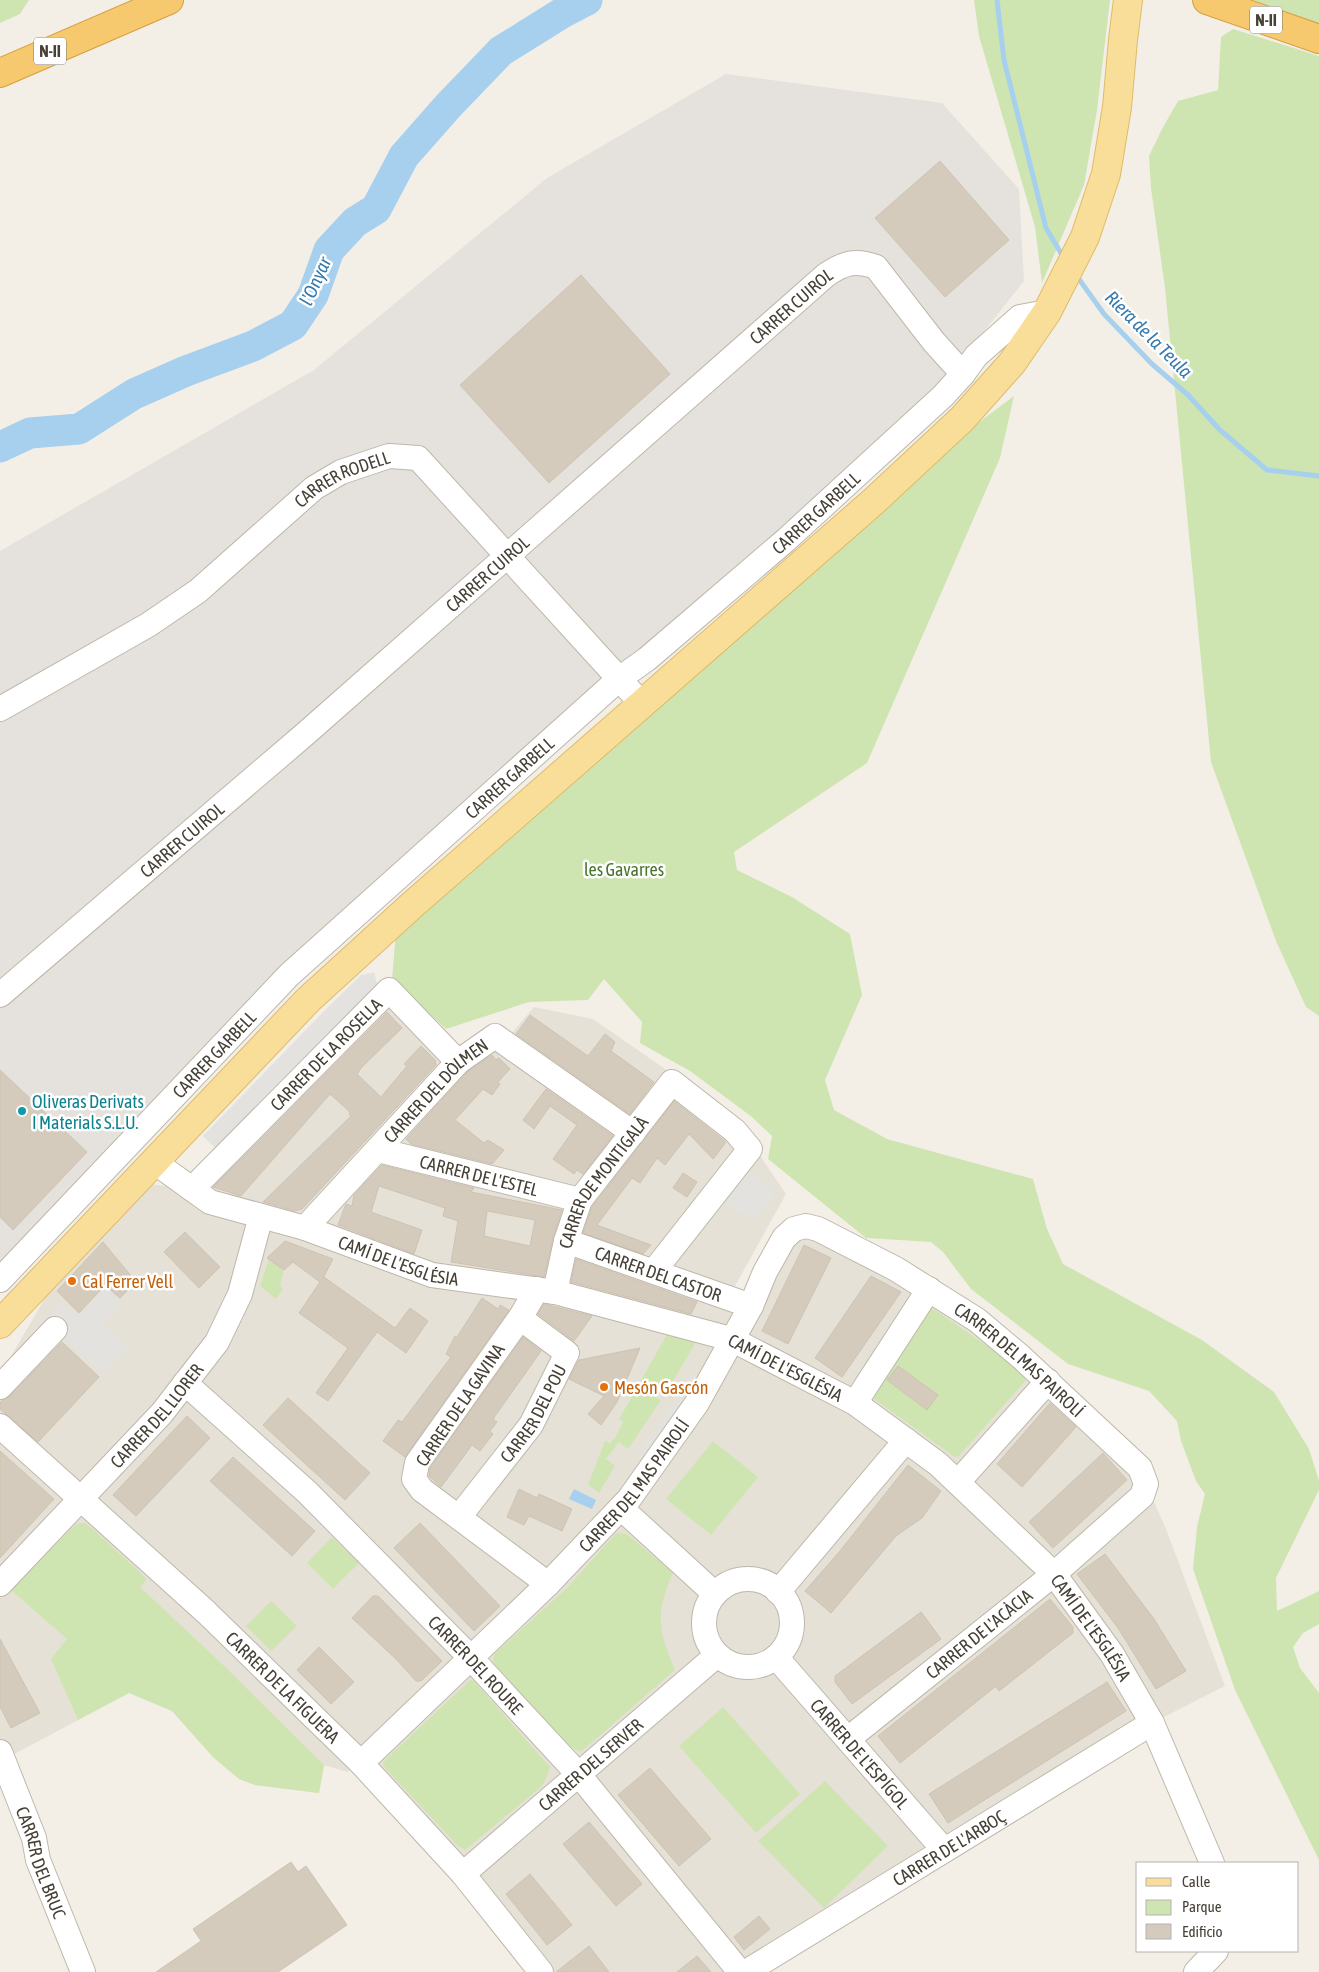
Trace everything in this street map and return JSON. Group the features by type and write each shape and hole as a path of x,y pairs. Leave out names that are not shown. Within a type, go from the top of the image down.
{"highway":[{"name":"N-II","path":"0,73 169,0"},
{"name":"N-II","path":"1210,1 1319,39"}],"main road":[{"path":"0,1324 308,1000 642,704 874,502 962,419 1012,363 1047,312 1085,237 1106,174 1117,107 1128,0"}],"street":[{"name":"CARRER CUIROL","path":"0,995 304,735 826,275 839,266 858,262 876,267 934,342 963,374"},
{"name":"CARRER GARBELL","path":"0,1280 289,975 619,679 647,659 786,540 943,396 976,356 1020,317 1047,312"},
{"name":"CARRER RODELL","path":"0,709 148,624 198,591 314,488 341,472 389,456 418,458 642,704"},
{"name":"CARRER DE LA ROSELLA","path":"192,1189 389,990 458,1062"},
{"name":"CARRER DEL DÒLMEN","path":"305,1228 458,1062 495,1036 633,1132"},
{"name":"CARRER DE MONTIGALÀ","path":"546,1291 580,1200 672,1082 735,1131 750,1149 654,1271"},
{"name":"CARRER DE L'ESTEL","path":"378,1150 580,1200"},
{"name":"CAMÍ DE L'ESGLÉSIA","path":"153,1161 210,1202 305,1228 432,1275 546,1291 731,1339 855,1403 938,1464 1054,1574 1112,1654 1152,1723 1212,1862"},
{"name":"CARRER DEL LLORER","path":"0,1584 162,1413 218,1342 240,1294 261,1216"},
{"name":"CARRER DEL MAS PAIROLÍ","path":"361,1764 548,1584 629,1499 697,1402 751,1306 765,1272 784,1238 794,1229 806,1226 818,1229 896,1268 977,1320 1048,1381 1140,1468 1146,1484"},
{"name":"CARRER DEL CASTOR","path":"566,1241 751,1306"},
{"path":"855,1403 929,1289"},
{"name":"CARRER DE LA GAVINA","path":"546,1291 520,1318 417,1463 414,1479 422,1490 548,1584"},
{"name":"CARRER DEL POU","path":"458,1517 532,1424 567,1353 520,1318"},
{"path":"0,1387 55,1330"},
{"path":"958,1482 1048,1381"},
{"name":"CARRER DEL ROURE","path":"185,1383 307,1492 470,1657 578,1775 740,1972"},
{"name":"CARRER DE LA FIGUERA","path":"0,1426 206,1612 361,1764 463,1874 541,1972"},
{"path":"778,1592 906,1440"},
{"name":"CARRER DE L'ACÀCIA","path":"848,1739 1054,1574 1142,1496 1146,1484"},
{"path":"621,1508 715,1594"},
{"path":"749,1579 761,1581 772,1586 783,1596 791,1611 792,1630 787,1645 776,1657 758,1666 736,1666 717,1655 708,1642 704,1619 715,1594 734,1581 749,1579"},
{"name":"CARRER DEL SERVER","path":"463,1874 717,1655"},
{"name":"CARRER DE L'ESPÍGOL","path":"776,1657 944,1850"},
{"name":"CARRER DE L'ARBOÇ","path":"746,1972 1152,1723"},
{"name":"CARRER DEL BRUC","path":"0,1752 34,1838 38,1860 83,1972"},
{"path":"1196,1972 1215,1952"}],"shaded area":[{"path":"726,74 942,103 1019,189 1024,281 938,389 616,675 0,1269 0,551 314,370 547,178"},
{"path":"374,972 379,991 216,1149 203,1136 361,975"},
{"path":"389,990 458,1062 505,1041 534,1007 593,1019 717,1105 755,1148 786,1194 729,1297 751,1305 794,1229 929,1289 1146,1484 1166,1529 1225,1686 1152,1723 747,1972 539,1972 361,1764 347,1772 324,1765 319,1793 255,1785 239,1779 213,1757 172,1711 129,1693 3,1760 0,1752 0,1375 51,1288 149,1184 192,1189"},
{"path":"745,1169 776,1191 754,1222 723,1200"},
{"path":"105,1289 121,1304 103,1324 129,1348 105,1375 45,1321 63,1302 80,1317"},
{"path":"706,1374 653,1453 637,1453 664,1418 691,1375"}],"green space":[{"path":"0,0 29,0 20,14 0,23"},
{"path":"974,0 1110,0 1097,110 1084,185 1042,283 1035,227 979,36"},
{"path":"1253,0 1319,0 1319,24"},
{"path":"1233,29 1319,56 1319,1016 1306,1007 1276,941 1211,762 1165,288 1151,188 1149,156 1162,129 1178,101 1218,90 1221,37"},
{"name":"les Gavarres","path":"1014,396 1000,458 867,763 734,852 737,870 792,897 850,934 862,995 825,1080 834,1110 887,1139 1033,1179 1047,1229 1063,1264 1202,1340 1274,1392 1309,1449 1319,1481 1319,1490 1276,1578 1277,1611 1319,1591 1319,1624 1303,1633 1293,1647 1300,1668 1319,1693 1319,1860 1235,1690 1193,1569 1197,1527 1205,1494 1196,1481 1181,1441 1177,1421 1149,1391 1068,1364 971,1289 943,1252 931,1242 866,1238 768,1159 772,1136 752,1117 690,1071 640,1043 642,1022 604,979 588,1000 529,1002 446,1029 392,979 397,919 874,501"},
{"path":"269,1259 284,1270 280,1286 283,1289 276,1299 260,1286"},
{"path":"932,1308 1021,1369 1027,1379 959,1456 955,1457 874,1399 873,1395 927,1310"},
{"path":"669,1331 696,1342 665,1395 640,1382"},
{"path":"637,1388 661,1400 628,1449 619,1442 606,1459 615,1466 599,1493 588,1485 605,1441 610,1443 615,1438 623,1422 619,1419"},
{"path":"713,1441 758,1477 711,1535 666,1499"},
{"path":"85,1523 93,1529 147,1579 140,1587 220,1662 324,1765 319,1793 255,1785 239,1779 213,1757 172,1711 129,1693 78,1720 51,1659 67,1639 11,1590 76,1524"},
{"path":"616,1533 627,1534 673,1573 663,1600 661,1622 665,1644 675,1670 583,1750 579,1751 569,1746 496,1667 493,1661 494,1654 566,1589"},
{"path":"332,1537 359,1563 333,1589 307,1563"},
{"path":"271,1601 297,1626 271,1651 246,1626"},
{"path":"470,1680 474,1681 550,1767 541,1787 465,1850 457,1845 383,1764"},
{"path":"723,1707 800,1794 756,1833 679,1746"},
{"path":"825,1781 888,1846 824,1908 758,1841"}],"water":[{"path":"574,1489 596,1500 592,1509 569,1499"}],"building":[{"path":"940,161 1009,240 945,297 875,218"},
{"path":"581,275 670,374 549,483 460,385"},
{"path":"387,1012 402,1028 357,1074 381,1097 407,1066 404,1064 421,1046 435,1060 436,1065 302,1209 295,1211 263,1202 351,1116 350,1112 330,1094 241,1196 213,1187"},
{"path":"530,1015 588,1056 605,1034 615,1042 611,1051 654,1082 630,1114 516,1034"},
{"path":"492,1055 496,1060 499,1058 510,1069 498,1082 500,1084 492,1095 483,1089 455,1120 484,1143 488,1140 504,1150 492,1164 411,1144 406,1139 467,1072"},
{"name":"Oliveras Derivats I Materials S.L.U.","path":"0,1070 87,1152 13,1230 0,1217"},
{"path":"546,1089 613,1136 583,1174 577,1170 574,1174 553,1159 577,1125 550,1106 534,1129 523,1120"},
{"path":"674,1101 726,1142 713,1159 689,1134 665,1165 657,1158 640,1183 632,1178 597,1225 651,1245 643,1254 583,1233 592,1207"},
{"path":"382,1165 474,1188 471,1192 562,1210 544,1277 451,1262 458,1221 443,1216 445,1208 379,1186 371,1212 422,1230 414,1254 338,1225 346,1204 352,1206 354,1195","holes":["487,1211 535,1220 530,1246 484,1236"]},
{"path":"683,1173 697,1182 687,1197 673,1188"},
{"path":"185,1232 220,1267 199,1288 164,1252"},
{"path":"285,1241 333,1259 322,1280 324,1277 395,1328 410,1308 428,1321 406,1353 377,1332 328,1401 316,1393 348,1348 299,1313 320,1282 293,1262 284,1270 267,1258"},
{"path":"103,1242 136,1282 120,1298 105,1285 79,1313 57,1291"},
{"path":"804,1245 831,1258 788,1344 762,1331"},
{"path":"576,1259 697,1302 691,1314 571,1282"},
{"path":"871,1276 901,1292 842,1377 815,1358"},
{"path":"482,1298 498,1309 500,1305 509,1310 405,1457 383,1441 398,1420 402,1422 451,1357 446,1354 455,1336 457,1337"},
{"path":"544,1304 592,1316 574,1341 538,1314"},
{"path":"523,1337 541,1351 493,1419 497,1422 490,1431 493,1434 480,1451 472,1445 441,1487 429,1476 430,1468"},
{"path":"62,1342 99,1377 38,1442 0,1409 0,1402 10,1396"},
{"name":"Mesón Gascón","path":"640,1348 617,1402 601,1425 588,1414 604,1396 569,1379 579,1360"},
{"path":"898,1366 938,1395 927,1410 887,1380"},
{"path":"288,1398 370,1473 345,1500 263,1425"},
{"path":"1050,1403 1076,1427 1022,1487 997,1464"},
{"path":"187,1416 210,1438 136,1516 113,1495"},
{"path":"0,1451 54,1499 0,1558"},
{"path":"1103,1453 1127,1480 1053,1548 1029,1522"},
{"path":"233,1457 315,1531 292,1556 210,1481"},
{"path":"908,1465 941,1491 922,1518 896,1536 831,1613 805,1591 840,1551"},
{"path":"519,1489 537,1498 539,1494 572,1509 562,1531 529,1516 524,1525 507,1517"},
{"path":"420,1523 500,1606 474,1631 394,1548"},
{"path":"1105,1554 1154,1619 1186,1671 1156,1689 1118,1628 1077,1574"},
{"path":"373,1596 378,1596 442,1661 421,1681 416,1681 396,1659 352,1618"},
{"path":"1050,1599 1073,1627 1073,1633 999,1691 996,1686 900,1763 878,1736"},
{"path":"921,1612 941,1639 852,1704 835,1682 835,1676"},
{"path":"0,1639 40,1713 11,1728 0,1707"},
{"path":"319,1647 354,1682 331,1704 297,1670"},
{"path":"1107,1682 1126,1711 948,1823 929,1794"},
{"path":"650,1768 711,1839 679,1866 618,1795"},
{"path":"589,1822 642,1884 616,1906 563,1844"},
{"path":"291,1862 298,1872 306,1866 347,1925 278,1972 156,1972 201,1941 193,1929"},
{"path":"530,1874 572,1925 547,1945 506,1894"},
{"path":"759,1916 770,1929 744,1950 734,1937"},
{"path":"589,1946 609,1972 556,1972"},
{"path":"697,1956 711,1972 677,1972"}],"waterway":[{"name":"l'Onyar","path":"0,447 30,433 79,429 134,394 186,371 253,346 293,325 313,295 329,250 355,222 376,209 404,156 449,105 501,51 562,13 587,0"},
{"name":"Riera de la Teula","path":"997,0 1004,60 1046,228 1065,260"},
{"name":"Riera de la Teula","path":"1076,275 1104,314 1152,364 1188,395 1220,430 1267,470 1319,476"}],"place":[{"name":"Oliveras Derivats I Materials S.L.U.","path":"22,1111"},
{"name":"Cal Ferrer Vell","path":"72,1281"},
{"name":"Mesón Gascón","path":"604,1387"}]}
